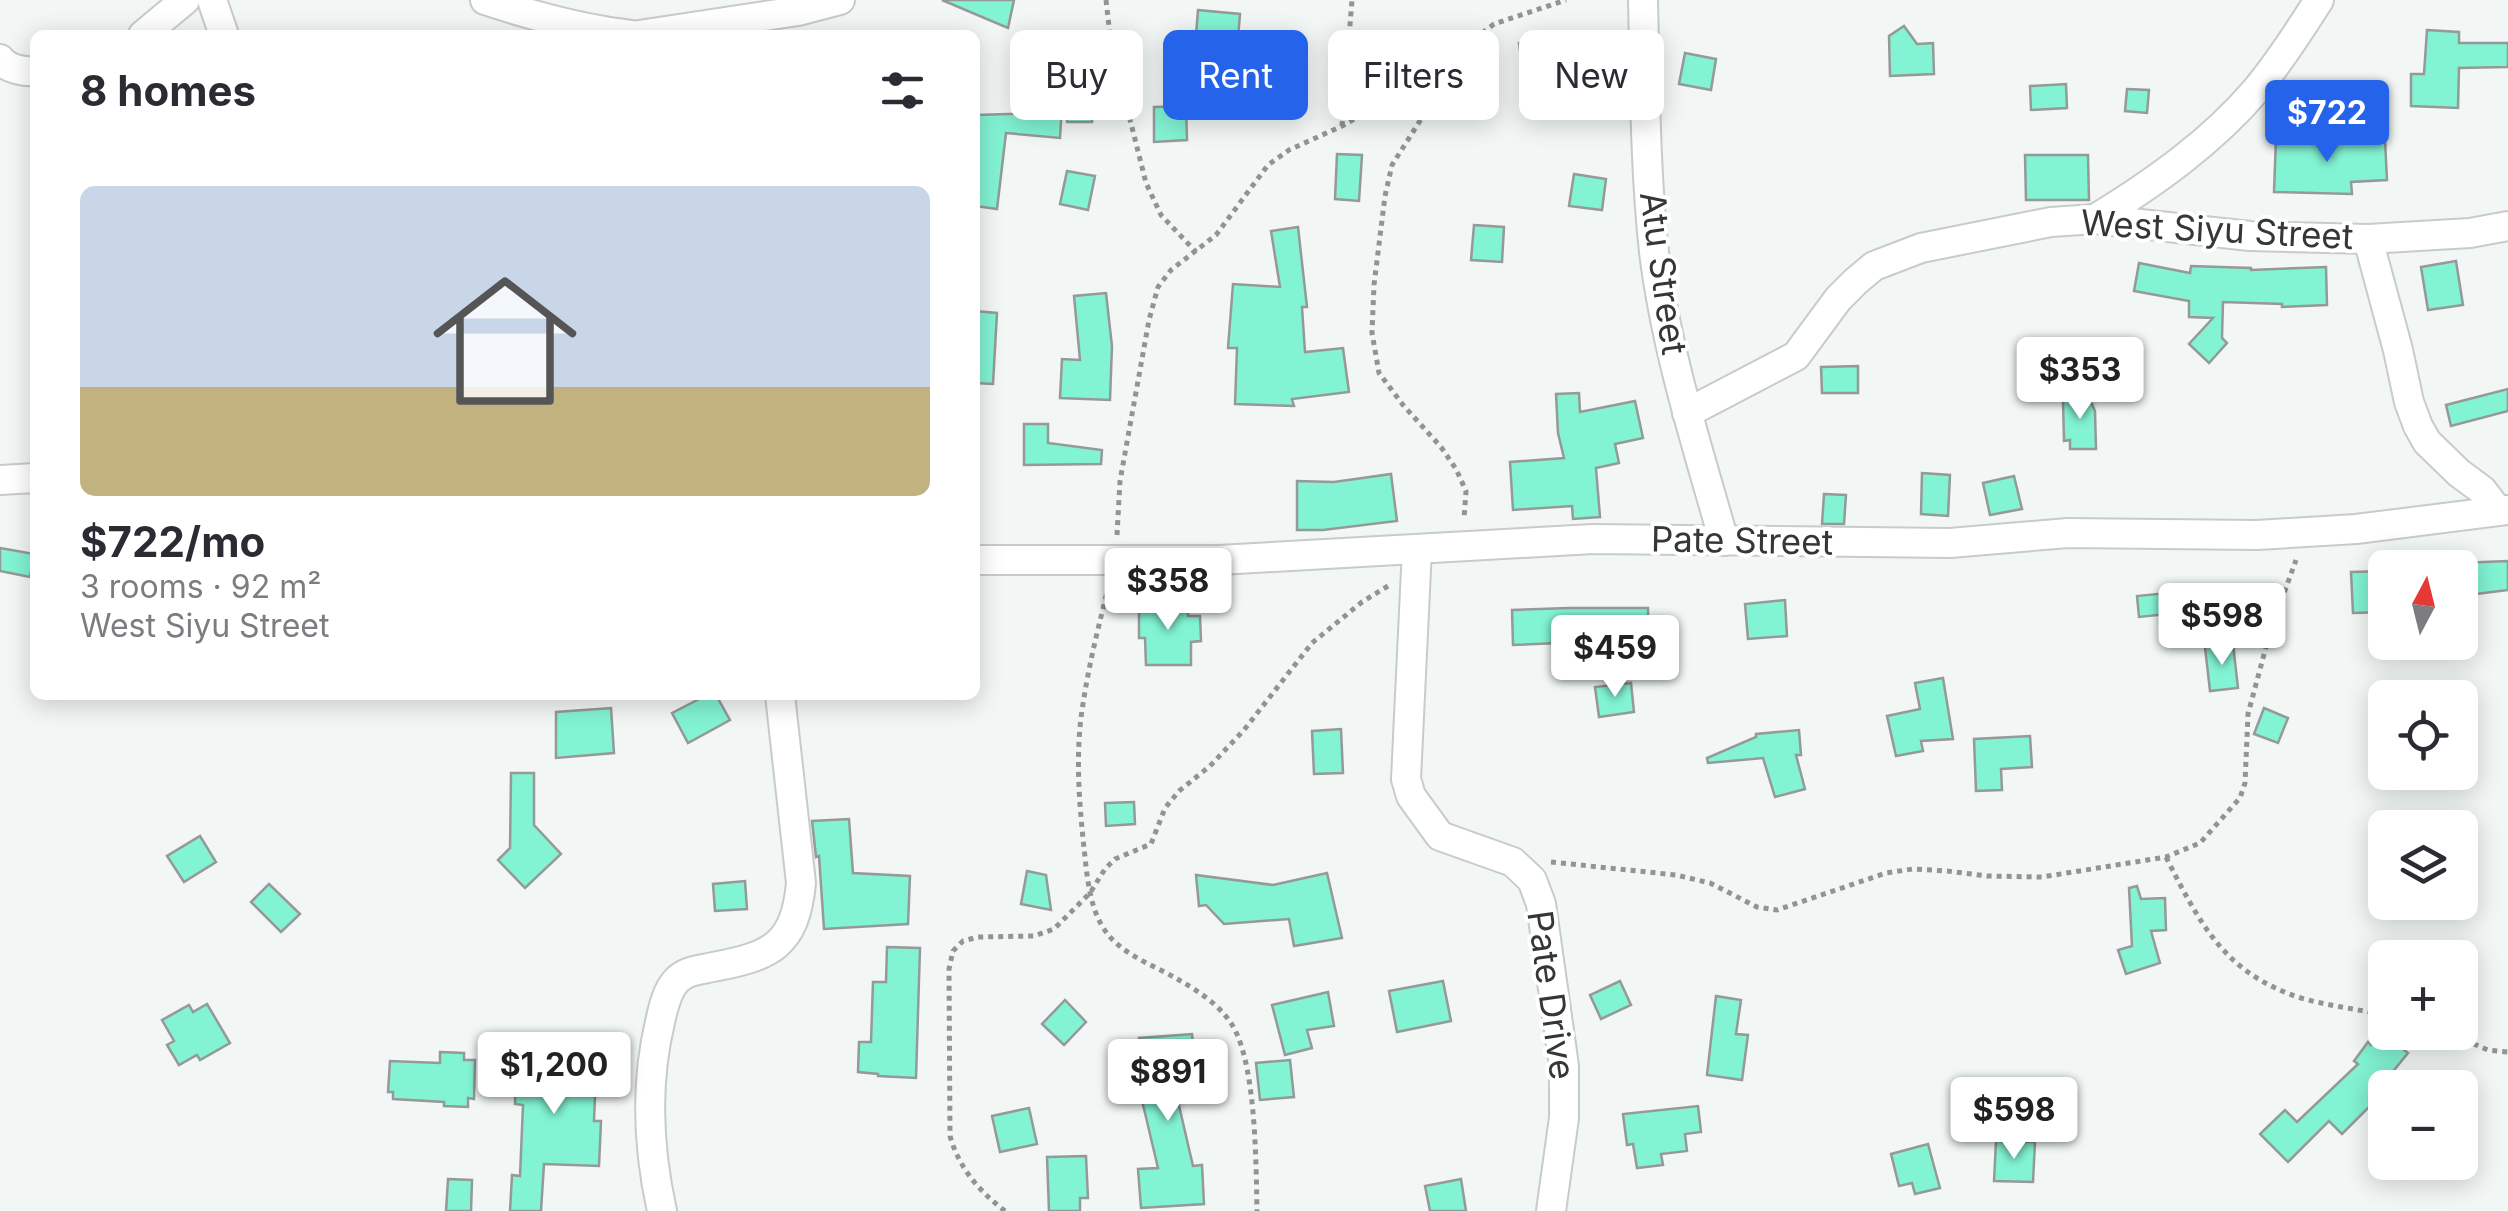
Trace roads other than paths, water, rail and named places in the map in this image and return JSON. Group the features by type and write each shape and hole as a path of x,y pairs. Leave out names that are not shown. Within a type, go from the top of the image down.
{"street":[{"path":"149,30 185,0"},
{"path":"212,0 222,30"},
{"path":"485,0 592,30"},
{"path":"673,30 798,11 840,0"},
{"name":"Atu Street","path":"1643,0 1654,252 1687,413 1724,540"},
{"path":"2095,220 2147,186 2209,137 2255,91 2319,0"},
{"path":"0,59 4,64 30,72"},
{"name":"West Siyu Street","path":"1687,413 1796,356 1838,298 1874,266 1921,248 2050,222 2095,220 2250,236 2368,239 2470,233 2508,226"},
{"path":"2368,239 2418,426 2459,473 2503,510"},
{"path":"0,480 30,478"},
{"name":"Pate Street","path":"980,560 1416,559 1458,545 1593,538 1950,543 2068,533 2257,535 2356,529 2503,510"},
{"name":"Pate Drive","path":"1416,559 1406,779 1410,796 1440,836 1513,862 1532,880 1541,904 1564,1066 1564,1118 1551,1211"},
{"path":"662,1211 649,1106 652,1056 664,1004 675,982 690,972 766,953 788,934 799,907 801,883 781,700"}]}
